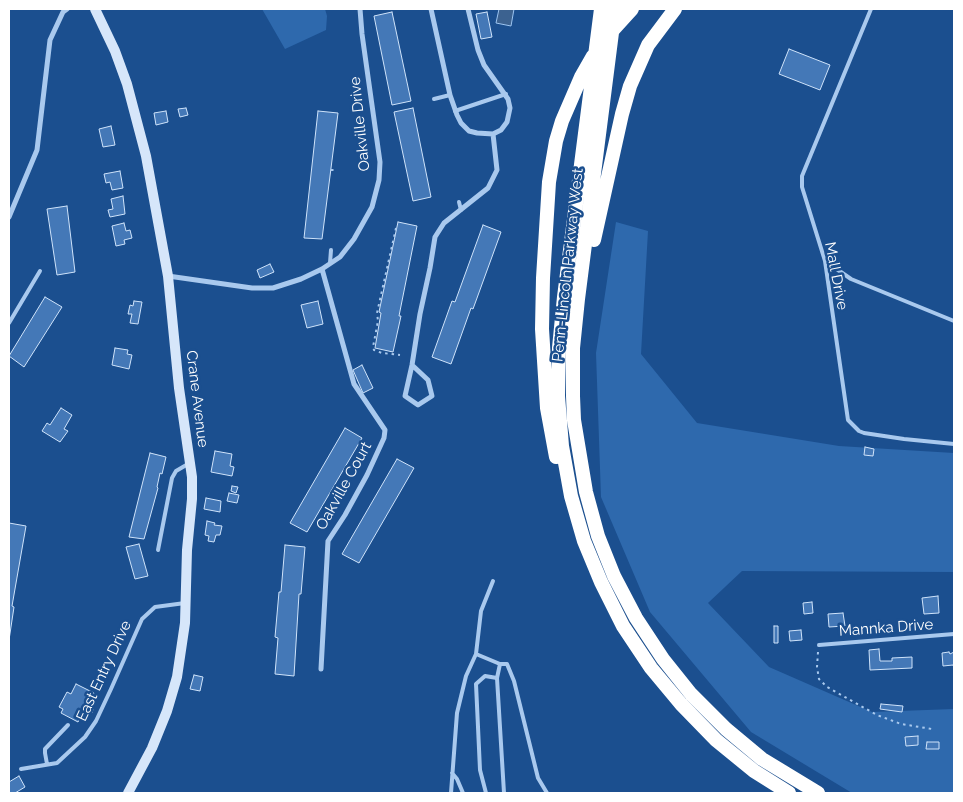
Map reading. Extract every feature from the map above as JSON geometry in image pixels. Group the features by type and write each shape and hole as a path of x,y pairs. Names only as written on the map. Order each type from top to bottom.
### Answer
{"highway":[{"name":"Penn-Lincoln Parkway West","path":"601,9 564,297 558,372 559,413 571,496 584,541 601,582 623,626 665,686 716,740 754,771 788,793"},
{"name":"Penn-Lincoln Parkway West","path":"615,9 575,324 572,396 580,468 598,536 614,576 636,618 663,659 691,694 726,729 762,759 818,793"},
{"path":"584,541 562,476 551,433 544,383 543,278 552,161 562,121 580,77 606,37 632,9"},
{"path":"575,324 628,93 635,72 648,46 675,9"}],"street":[{"path":"9,217 11,206 37,150 50,40 63,12 68,9"},
{"name":"Crane Avenue","path":"95,9 115,52 137,120 154,196 168,276 179,388 190,464 192,499 187,550 186,603 181,660 173,695 152,748 128,793"},
{"name":"Oakville Drive","path":"168,276 252,288 273,288 301,279 322,269 340,257 354,239 372,207 380,162 360,9"},
{"path":"430,9 450,95 461,123 469,131 493,134 501,130 509,116 510,108 506,94 484,65 478,50 468,9"},
{"path":"412,365 428,380 432,396 418,405 405,396 435,237 444,223 488,188 497,170 493,134"},
{"name":"Oakville Court","path":"321,669 328,541 367,475 384,438 382,425 354,384 322,269"}],"lane":[{"name":"Mall Drive","path":"872,9 802,176 802,187 825,261 848,420 859,431 864,433 904,440 954,444"},
{"path":"455,111 506,94"},
{"path":"434,99 450,95"},
{"path":"458,202 461,210"},
{"path":"330,263 332,250"},
{"path":"825,261 851,279 954,321"},
{"path":"9,323 40,271"},
{"path":"158,550 172,478 176,471 190,464"},
{"path":"451,793 457,713 466,676 476,654 481,611 494,581"},
{"name":"East Entry Drive","path":"21,769 57,763 85,737 96,721 112,689 142,618 155,607 165,604 186,603"},
{"name":"Mannka Drive","path":"819,645 954,634"},
{"path":"476,654 500,664 506,664 514,681 538,778 547,793"},
{"path":"500,664 497,678 504,793"},
{"path":"486,793 480,770 476,684 485,676 497,678"},
{"path":"48,764 44,753 45,749 68,725"},
{"path":"452,774 457,779 463,793"}],"path":[{"path":"396,228 377,313 378,320 373,347 374,350 400,355"},
{"path":"819,645 817,667 819,679 827,687 877,715 902,724 932,729"}],"shaded area":[{"path":"262,9 325,9 327,16 326,30 285,49"},
{"path":"499,9 514,9 511,26 496,23"},
{"path":"616,222 648,231 641,354 697,423 839,446 954,453 954,572 742,571 708,603 769,667 872,712 954,709 954,793 852,793 751,732 650,612 601,497 596,353"}],"building":[{"path":"392,12 411,101 392,105 374,16"},
{"path":"487,12 492,37 481,39 476,14"},
{"path":"789,49 830,65 820,90 779,74"},
{"path":"186,108 188,115 180,117 178,109"},
{"path":"413,108 431,197 413,201 394,112"},
{"path":"166,111 168,122 156,125 154,113"},
{"path":"318,111 338,113 322,239 304,238"},
{"path":"111,126 115,145 103,147 99,129"},
{"path":"120,171 123,188 112,190 110,182 106,183 104,174"},
{"path":"123,196 125,214 110,217 108,210 113,209 111,199"},
{"path":"67,206 75,272 57,275 47,209"},
{"path":"398,222 417,226 393,352 375,348 381,313 379,312"},
{"path":"124,223 126,231 130,230 132,238 124,240 125,244 116,246 112,226"},
{"path":"483,225 501,232 451,364 432,357 452,301 455,302"},
{"path":"270,264 274,272 260,278 257,270"},
{"path":"45,297 62,307 24,367 9,356"},
{"path":"134,301 142,302 138,324 130,323 132,314 128,314 130,305 133,306"},
{"path":"318,301 323,324 307,328 301,305"},
{"path":"115,348 128,350 127,354 132,355 129,369 112,365"},
{"path":"362,365 373,388 363,393 353,370"},
{"path":"61,408 72,415 64,429 68,431 60,442 42,431 47,423 50,425"},
{"path":"345,428 362,438 307,532 290,523"},
{"path":"865,447 874,449 873,456 864,455"},
{"path":"215,451 232,454 230,466 234,467 232,476 211,472"},
{"path":"150,453 166,457 162,474 160,473 158,488 144,539 129,537"},
{"path":"397,459 414,468 359,563 342,554"},
{"path":"232,486 238,487 236,493 231,491"},
{"path":"229,493 239,495 237,503 227,501"},
{"path":"206,498 221,501 220,512 204,509"},
{"path":"207,521 215,523 214,525 222,526 220,535 216,535 214,542 208,541 209,536 205,535"},
{"path":"9,523 26,526 12,606 14,607 9,640"},
{"path":"139,544 148,576 135,579 126,547"},
{"path":"285,545 305,547 301,594 299,594 294,676 275,674 278,638 275,637"},
{"path":"938,596 939,613 924,614 922,598"},
{"path":"812,602 813,613 804,614 803,603"},
{"path":"843,613 845,626 829,627 828,614"},
{"path":"774,626 778,626 778,643 774,643"},
{"path":"801,630 802,640 790,641 789,631"},
{"path":"879,649 880,661 912,657 912,668 870,670 869,650"},
{"path":"949,652 950,654 954,652 954,668 953,665 943,666 942,653"},
{"path":"194,675 203,677 200,691 190,689"},
{"path":"76,684 94,693 87,706 93,709 92,713 85,709 78,722 61,713 63,709 59,707 67,692 71,694"},
{"path":"881,704 903,706 902,712 880,709"},
{"path":"918,736 918,745 906,746 905,737"},
{"path":"927,742 939,742 939,749 926,749"},
{"path":"19,776 25,787 15,793 9,793 9,782"}]}
